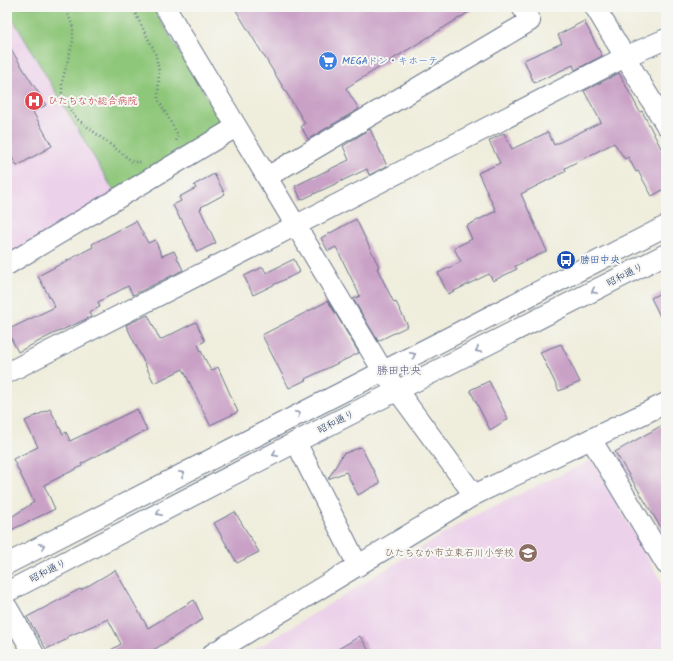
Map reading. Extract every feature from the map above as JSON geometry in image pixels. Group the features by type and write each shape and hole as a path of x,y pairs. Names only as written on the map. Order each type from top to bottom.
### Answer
{"street":[{"path":"165,7 236,127 297,225 383,371 474,495"},
{"path":"267,178 530,21 522,7"},
{"path":"595,7 666,125"},
{"path":"7,373 625,57 666,39"},
{"path":"7,265 236,127"},
{"path":"7,564 666,226"},
{"name":"昭和通り","path":"7,592 296,442 666,254"},
{"path":"212,654 474,495 666,403"},
{"path":"591,439 665,559"},
{"path":"296,442 358,566"},
{"path":"7,607 34,654"}],"path":[{"path":"65,7 73,27 74,41 62,82 62,93 69,108 76,118 133,162 145,162"},
{"path":"132,7 155,52 159,71 158,99 178,135 174,147"}],"shaded area":[{"name":"ひたちなか総合病院","path":"7,9 115,193 7,255"},
{"name":"ひたちなか市立東石川小学校","path":"592,460 666,590 666,654 248,654 471,517"}],"green space":[{"path":"7,7 152,7 223,123 223,131 115,193"}],"building":[{"name":"MEGAドン・キホーテ","path":"234,7 477,7 346,88 359,109 308,139 301,126 305,123"},
{"path":"584,21 602,56 575,70 573,65 534,83 524,60 562,43 558,35"},
{"path":"7,43 46,105 33,112 52,146 17,166 7,149"},
{"path":"619,73 640,112 642,111 666,158 666,188 652,196 628,157 625,159 614,143 565,168 566,171 521,194 547,251 515,266 517,269 493,281 489,274 448,294 438,273 461,262 454,248 472,239 466,226 496,211 478,173 500,163 489,141 504,133 512,149 548,132 554,145 601,122 584,91"},
{"path":"370,129 387,166 369,175 367,169 301,200 295,186 349,160 343,146"},
{"path":"214,174 225,194 201,207 202,208 200,209 216,243 197,252 181,218 180,219 173,205 181,201 179,197 196,188 194,185"},
{"path":"356,219 394,303 396,302 408,326 378,341 353,299 360,296 336,247 328,251 321,238"},
{"path":"136,221 148,243 155,240 162,256 174,251 183,270 133,295 128,286 98,302 100,307 89,312 91,317 18,352 7,330 55,307 38,276 93,247 92,244"},
{"path":"294,259 300,272 253,295 244,276 263,267 266,273"},
{"path":"666,290 666,328 651,298"},
{"path":"328,301 359,353 289,388 262,335"},
{"path":"148,315 160,340 196,322 205,341 198,345 211,371 218,367 238,412 210,425 183,369 154,383 126,325"},
{"path":"561,344 580,382 559,391 540,352"},
{"path":"489,381 508,419 490,430 470,390"},
{"path":"50,409 63,434 66,432 70,441 137,409 147,430 44,485 55,509 7,532 7,520 34,502 13,459 38,447 25,421"},
{"path":"666,423 666,536 615,452"},
{"path":"361,447 380,483 358,495 346,472 328,479 343,454"},
{"path":"235,512 259,552 237,563 214,523"},
{"path":"115,570 148,628 194,600 203,619 147,654 104,654 121,644 108,619 67,637 68,639 46,649 27,617 80,589 81,590"},
{"path":"360,636 371,654 330,654"}],"place":[{"name":"MEGAドン・キホーテ","path":"328,61"},
{"name":"ひたちなか総合病院","path":"34,101"},
{"name":"勝田中央","path":"566,260"},
{"name":"ひたちなか市立東石川小学校","path":"528,553"}],"district":[{"name":"勝田中央","path":"399,371"}]}
